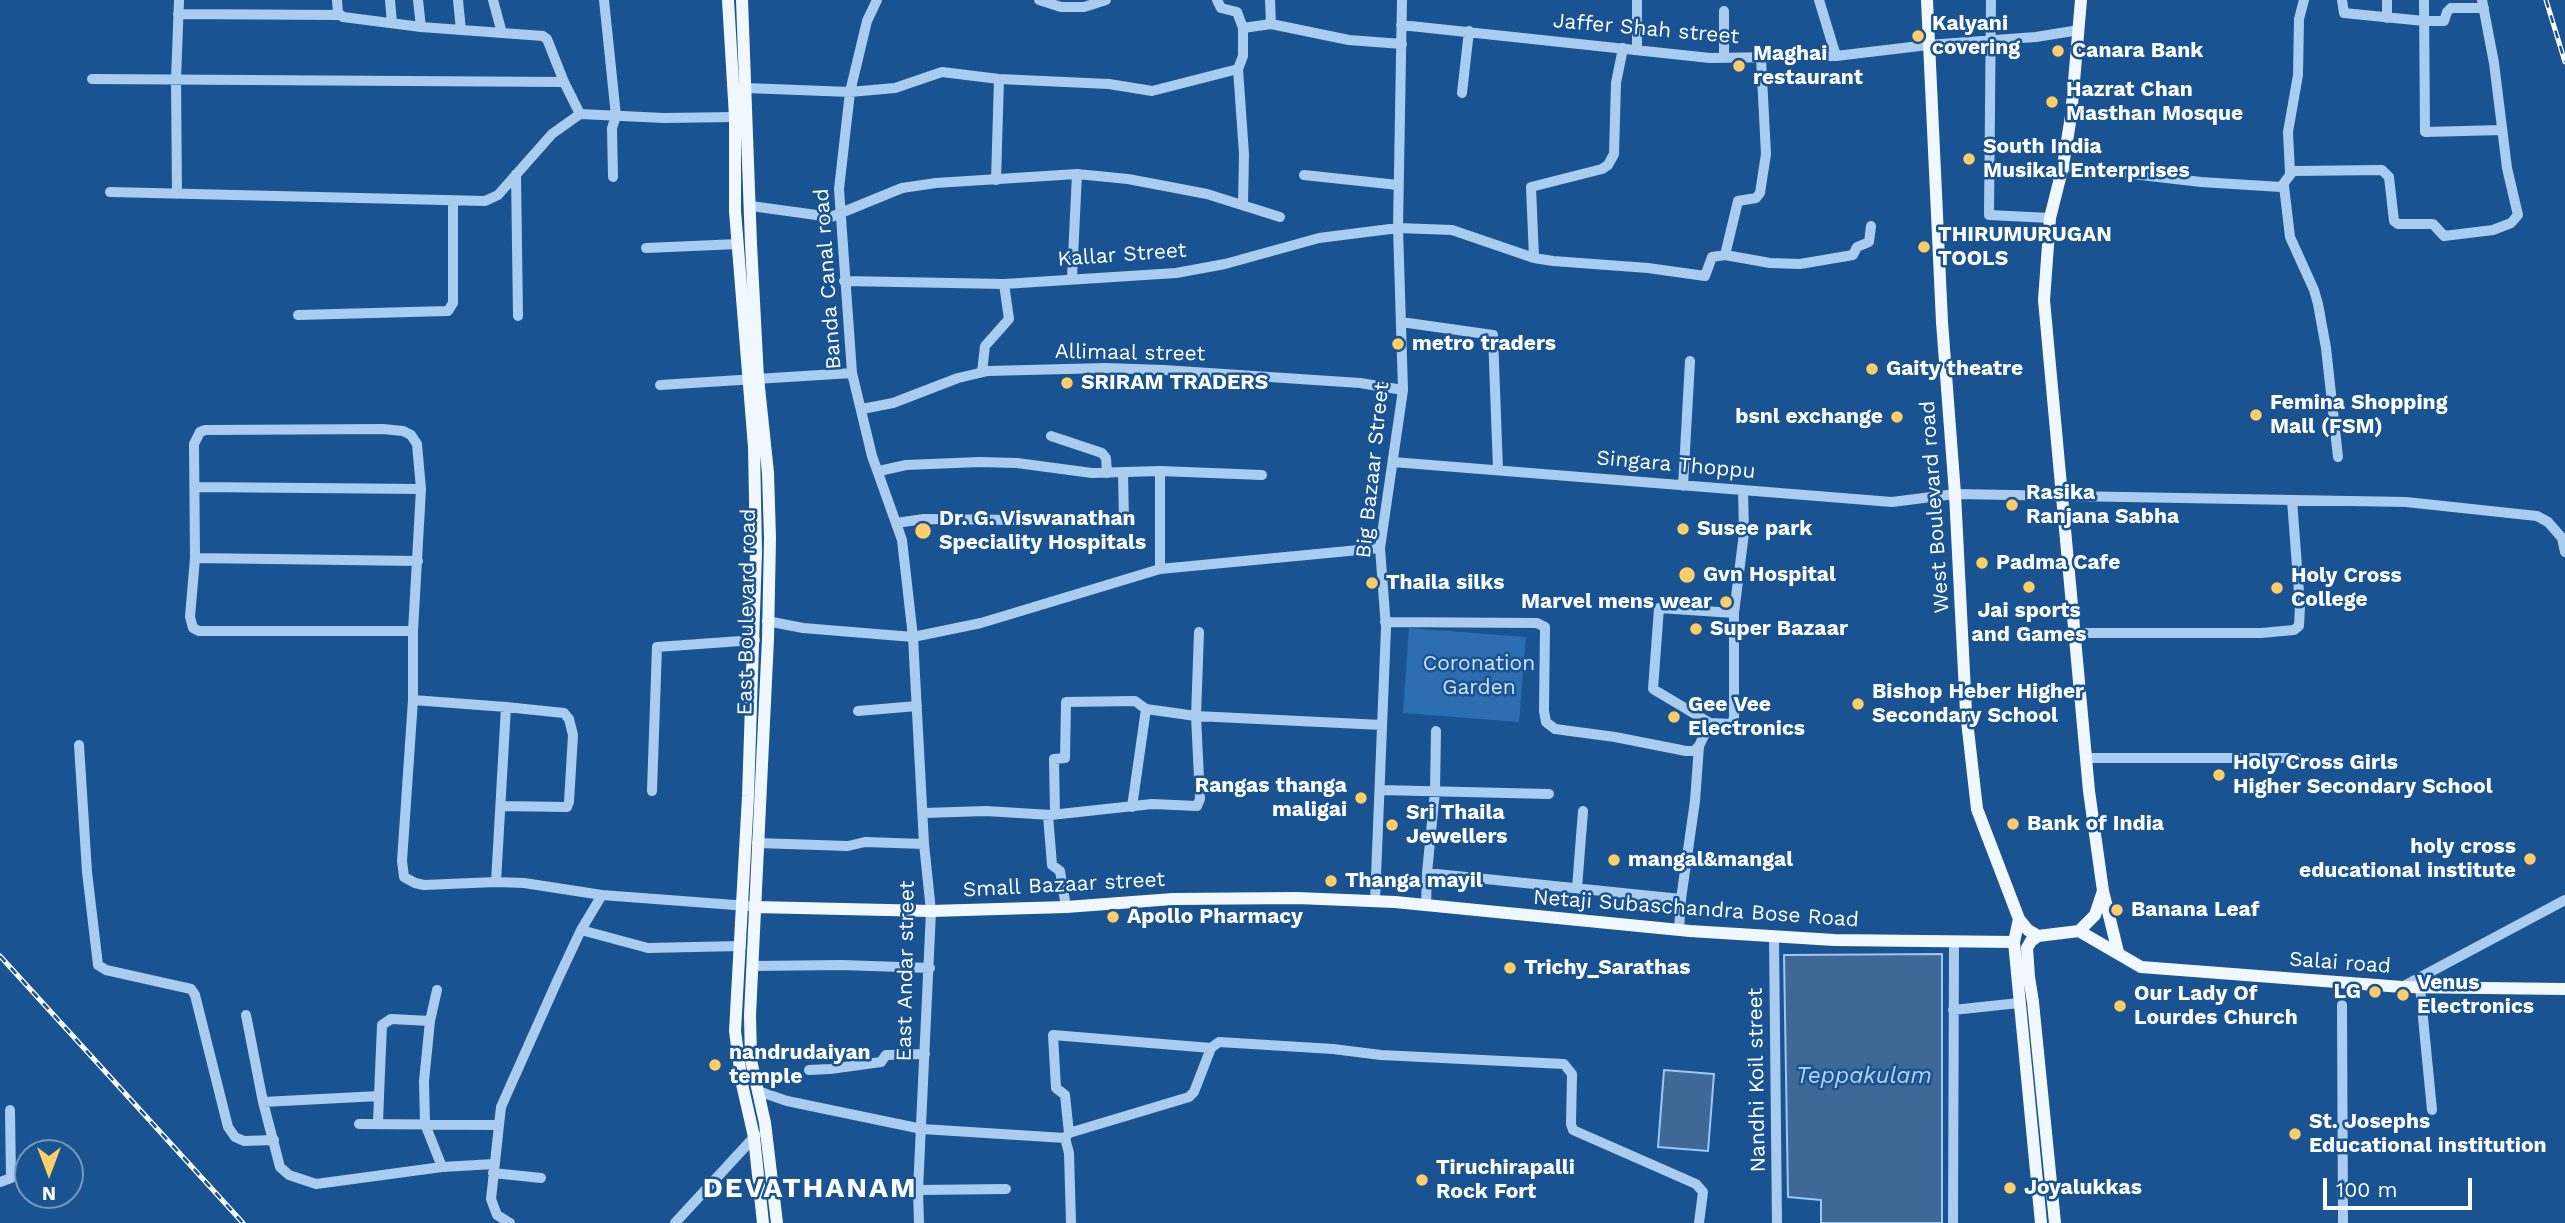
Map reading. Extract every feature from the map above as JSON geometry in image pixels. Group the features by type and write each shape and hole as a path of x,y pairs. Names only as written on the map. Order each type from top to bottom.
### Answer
{"main road":[{"path":"728,0 735,117 738,244 753,378 754,447 755,640 749,906 741,946 736,1031 742,1084 754,1137 763,1223"},
{"name":"East Boulevard road","path":"742,0 751,206 753,378 768,472 770,538 757,843 749,906 752,966 751,1060 765,1124 776,1223"},
{"name":"West Boulevard road","path":"1927,0 1942,322 1955,494 1966,712 1976,809 2020,919"},
{"path":"2081,0 2071,116 2063,166 2050,218 2044,300 2085,758 2104,891 2118,952"},
{"path":"2055,1223 2027,948 2038,936 2079,931 2095,915 2104,891"},
{"name":"Small Bazaar street","path":"749,906 930,911 1066,907 1173,899 1297,898 1375,901"},
{"name":"Netaji Subaschandra Bose Road","path":"1375,901 1774,937 2014,942"},
{"path":"2020,919 2028,930 2038,936"},
{"path":"2020,919 2014,942 2041,1223"},
{"name":"Salai road","path":"2079,931 2141,967 2420,987 2565,989"}],"street":[{"path":"177,194 176,79 179,0"},
{"path":"291,0 292,14"},
{"path":"337,0 338,15"},
{"path":"390,0 392,23"},
{"path":"418,0 421,27"},
{"path":"458,0 461,30"},
{"path":"493,0 502,33"},
{"path":"604,0 617,116 612,128 613,177"},
{"name":"Banda Canal road","path":"877,0 867,20 850,92 839,189 840,213 852,373 872,456 902,540 913,637"},
{"path":"1040,0 1061,7 1084,7 1106,0"},
{"path":"1216,0 1223,9 1238,12 1243,28 1243,56 1238,69 1244,154 1243,205"},
{"path":"1270,0 1271,24"},
{"name":"Big Bazaar Street","path":"1375,901 1385,622 1380,548 1403,390 1398,228 1402,0"},
{"path":"1637,0 1637,50"},
{"path":"1819,0 1836,56"},
{"path":"1990,0 1989,215 2050,218"},
{"path":"2304,0 2299,19 2298,75 2288,132 2290,173 2284,186 2288,230 2318,304 2326,348 2338,457"},
{"path":"2290,173 2382,170 2389,177 2392,186 2396,223 2433,224 2444,236 2493,230 2518,217 2507,168 2494,63 2483,4 2451,8 2446,12 2444,21 2424,21 2344,13 2342,0"},
{"path":"2387,0 2387,18"},
{"path":"2424,0 2425,132 2502,130"},
{"path":"1724,11 1724,58"},
{"path":"178,15 338,15 421,27 543,36 547,39 580,114"},
{"path":"1243,28 1271,24 1349,40 1402,44"},
{"name":"Jaffer Shah street","path":"1401,25 1724,58 1836,56 1928,45 2036,37 2079,30"},
{"path":"1462,93 1469,31"},
{"path":"1534,258 1531,187 1602,169 1608,165 1614,154 1616,83 1623,48"},
{"path":"1761,58 1766,154 1760,193 1756,198 1738,201 1725,255 1770,263 1800,264 1853,255 1857,247 1869,242 1871,226"},
{"path":"746,88 850,92 901,88 939,72 999,79 1109,84 1152,91 1238,69"},
{"path":"92,79 564,82"},
{"path":"996,180 999,79"},
{"path":"110,192 485,201 498,195 552,134 580,114 735,117"},
{"path":"2063,166 2201,182 2284,186"},
{"path":"516,174 518,316"},
{"path":"1072,278 1077,174"},
{"path":"751,206 831,217 902,188 936,183 1077,174 1145,182 1243,205 1280,217"},
{"path":"1304,175 1398,185"},
{"path":"498,195 517,212"},
{"path":"298,315 448,311 453,303 453,202"},
{"name":"Kallar Street","path":"844,281 1004,284 1176,273 1225,264 1320,237 1398,228 1452,230 1534,258 1608,267 1648,268 1702,277 1705,276 1713,256 1725,255"},
{"path":"646,248 738,244"},
{"path":"982,372 985,346 1009,319 1004,284"},
{"path":"1401,322 1493,335 1498,470"},
{"path":"1684,485 1690,361"},
{"name":"Allimaal street","path":"862,409 893,403 958,378 982,372 1105,368 1164,370 1360,383 1403,390"},
{"path":"660,385 852,373"},
{"path":"413,631 192,628 190,619 195,558 195,440 205,430 383,429 403,431 411,435 417,444 421,489 413,631 413,700 402,861 404,877 424,885 496,882 602,895 749,906"},
{"path":"1051,436 1102,453 1106,458 1107,473"},
{"path":"879,471 906,465 979,462 1107,473 1160,471 1262,475"},
{"name":"Singara Thoppu","path":"1393,462 1892,502 1955,494 2406,502 2526,513 2548,522 2562,538 2565,552"},
{"path":"1160,471 1160,569"},
{"path":"1123,473 1124,521"},
{"path":"196,487 421,489"},
{"path":"1734,613 1658,608 1653,689 1710,723 1732,724 1734,717 1734,613 1744,533 1743,490"},
{"path":"2074,633 2261,633 2294,630 2299,626 2300,606 2292,500"},
{"path":"896,523 924,519 1023,520"},
{"path":"767,621 803,628 913,637 981,623 1160,569 1380,548"},
{"path":"195,558 418,561"},
{"path":"1385,622 1537,623 1545,627 1544,710 1546,722 1555,729 1694,751 1710,723"},
{"path":"924,813 986,811 1051,814 1152,804 1194,807 1199,804 1196,716 1199,632"},
{"name":"East Andar street","path":"913,637 930,911 930,968 918,1190 919,1223"},
{"path":"652,791 657,647 755,640"},
{"path":"413,700 564,713 569,719 573,735 567,807 500,806"},
{"path":"1066,907 1060,871 1052,865 1051,814 1054,758 1065,758 1066,702 1135,701 1146,709 1196,716 1382,725"},
{"path":"858,711 918,706"},
{"path":"496,882 506,707"},
{"path":"1132,807 1146,709"},
{"path":"1426,906 1435,791 1436,731"},
{"path":"79,745 87,872 99,965 106,970 191,989 195,995 228,1127 235,1137 244,1141 274,1140"},
{"path":"1679,930 1699,746"},
{"path":"2085,758 2297,758"},
{"path":"1380,790 1549,794"},
{"path":"1577,888 1583,811"},
{"path":"757,843 848,846 865,842 924,844"},
{"path":"1427,873 1681,899"},
{"path":"510,1223 499,1217 492,1206 502,1104 581,930 602,895"},
{"path":"2402,986 2565,900"},
{"path":"581,930 648,948 741,946"},
{"name":"Nandhi Koil street","path":"1774,937 1777,1223"},
{"path":"1953,1223 1954,942"},
{"path":"752,966 930,968"},
{"path":"2420,987 2432,1110"},
{"path":"437,990 430,1021 424,1081 425,1124 442,1167"},
{"path":"1953,1010 2019,1003"},
{"path":"2342,1005 2343,1223"},
{"path":"246,1015 263,1102 280,1167 289,1175 316,1184 442,1167 494,1168 541,1178"},
{"path":"378,1124 382,1024 391,1019 430,1021"},
{"path":"1071,1223 1065,1096 1056,1088 1053,1035 1211,1048"},
{"path":"758,1091 787,1101 922,1129 1067,1135 1189,1097 1194,1092 1211,1048 1219,1042 1333,1049 1381,1055 1565,1065 1572,1074 1574,1131 1696,1184 1703,1192 1699,1223"},
{"path":"809,1070 881,1062 886,1055 925,1055"},
{"path":"263,1102 379,1096"},
{"path":"0,1182 11,1178 10,1110"},
{"path":"359,1124 498,1125"},
{"path":"676,1223 765,1124"},
{"path":"918,1190 1006,1189"}],"green space":[{"name":"Coronation Garden","path":"1409,628 1526,637 1519,722 1403,713"}],"water":[{"name":"Teppakulam","path":"1942,954 1942,1223 1821,1223 1821,1200 1788,1197 1784,955"},
{"path":"1664,1070 1714,1074 1708,1151 1658,1147"}],"railway":[{"path":"2546,0 2565,62"},
{"path":"0,956 243,1223"}],"place":[{"name":"Kalyani covering","path":"1918,36"},
{"name":"Canara Bank","path":"2058,51"},
{"name":"Maghai restaurant","path":"1739,66"},
{"name":"Hazrat Chan Masthan Mosque","path":"2052,102"},
{"name":"South India Musikal Enterprises","path":"1969,159"},
{"name":"THIRUMURUGAN TOOLS","path":"1924,247"},
{"name":"metro traders","path":"1398,344"},
{"name":"Gaity theatre","path":"1872,369"},
{"name":"SRIRAM TRADERS","path":"1067,383"},
{"name":"Femina Shopping Mall (FSM)","path":"2256,415"},
{"name":"bsnl exchange","path":"1897,417"},
{"name":"Rasika Ranjana Sabha","path":"2012,505"},
{"name":"Susee park","path":"1683,529"},
{"name":"Dr. G. Viswanathan Speciality Hospitals","path":"923,531"},
{"name":"Padma Cafe","path":"1982,563"},
{"name":"Gvn Hospital","path":"1687,575"},
{"name":"Thaila silks","path":"1372,583"},
{"name":"Jai sports and Games","path":"2029,587"},
{"name":"Holy Cross College","path":"2277,588"},
{"name":"Marvel mens wear","path":"1726,602"},
{"name":"Super Bazaar","path":"1696,629"},
{"name":"Bishop Heber Higher Secondary School","path":"1858,704"},
{"name":"Gee Vee Electronics","path":"1674,717"},
{"name":"Holy Cross Girls Higher Secondary School","path":"2219,775"},
{"name":"Rangas thanga maligai","path":"1361,798"},
{"name":"Bank of India","path":"2013,824"},
{"name":"Sri Thaila Jewellers","path":"1392,825"},
{"name":"holy cross educational institute","path":"2530,859"},
{"name":"mangal&mangal","path":"1614,860"},
{"name":"Thanga mayil","path":"1331,881"},
{"name":"Banana Leaf","path":"2117,910"},
{"name":"Apollo Pharmacy","path":"1113,917"},
{"name":"Trichy_Sarathas","path":"1510,968"},
{"name":"LG","path":"2375,992"},
{"name":"Venus Electronics","path":"2403,995"},
{"name":"Our Lady Of Lourdes Church","path":"2120,1006"},
{"name":"nandrudaiyan temple","path":"715,1065"},
{"name":"St. Josephs Educational institution","path":"2295,1134"},
{"name":"Tiruchirapalli Rock Fort","path":"1422,1180"},
{"name":"Joyalukkas","path":"2010,1188"}],"district":[{"name":"DEVATHANAM","path":"810,1189"}]}
